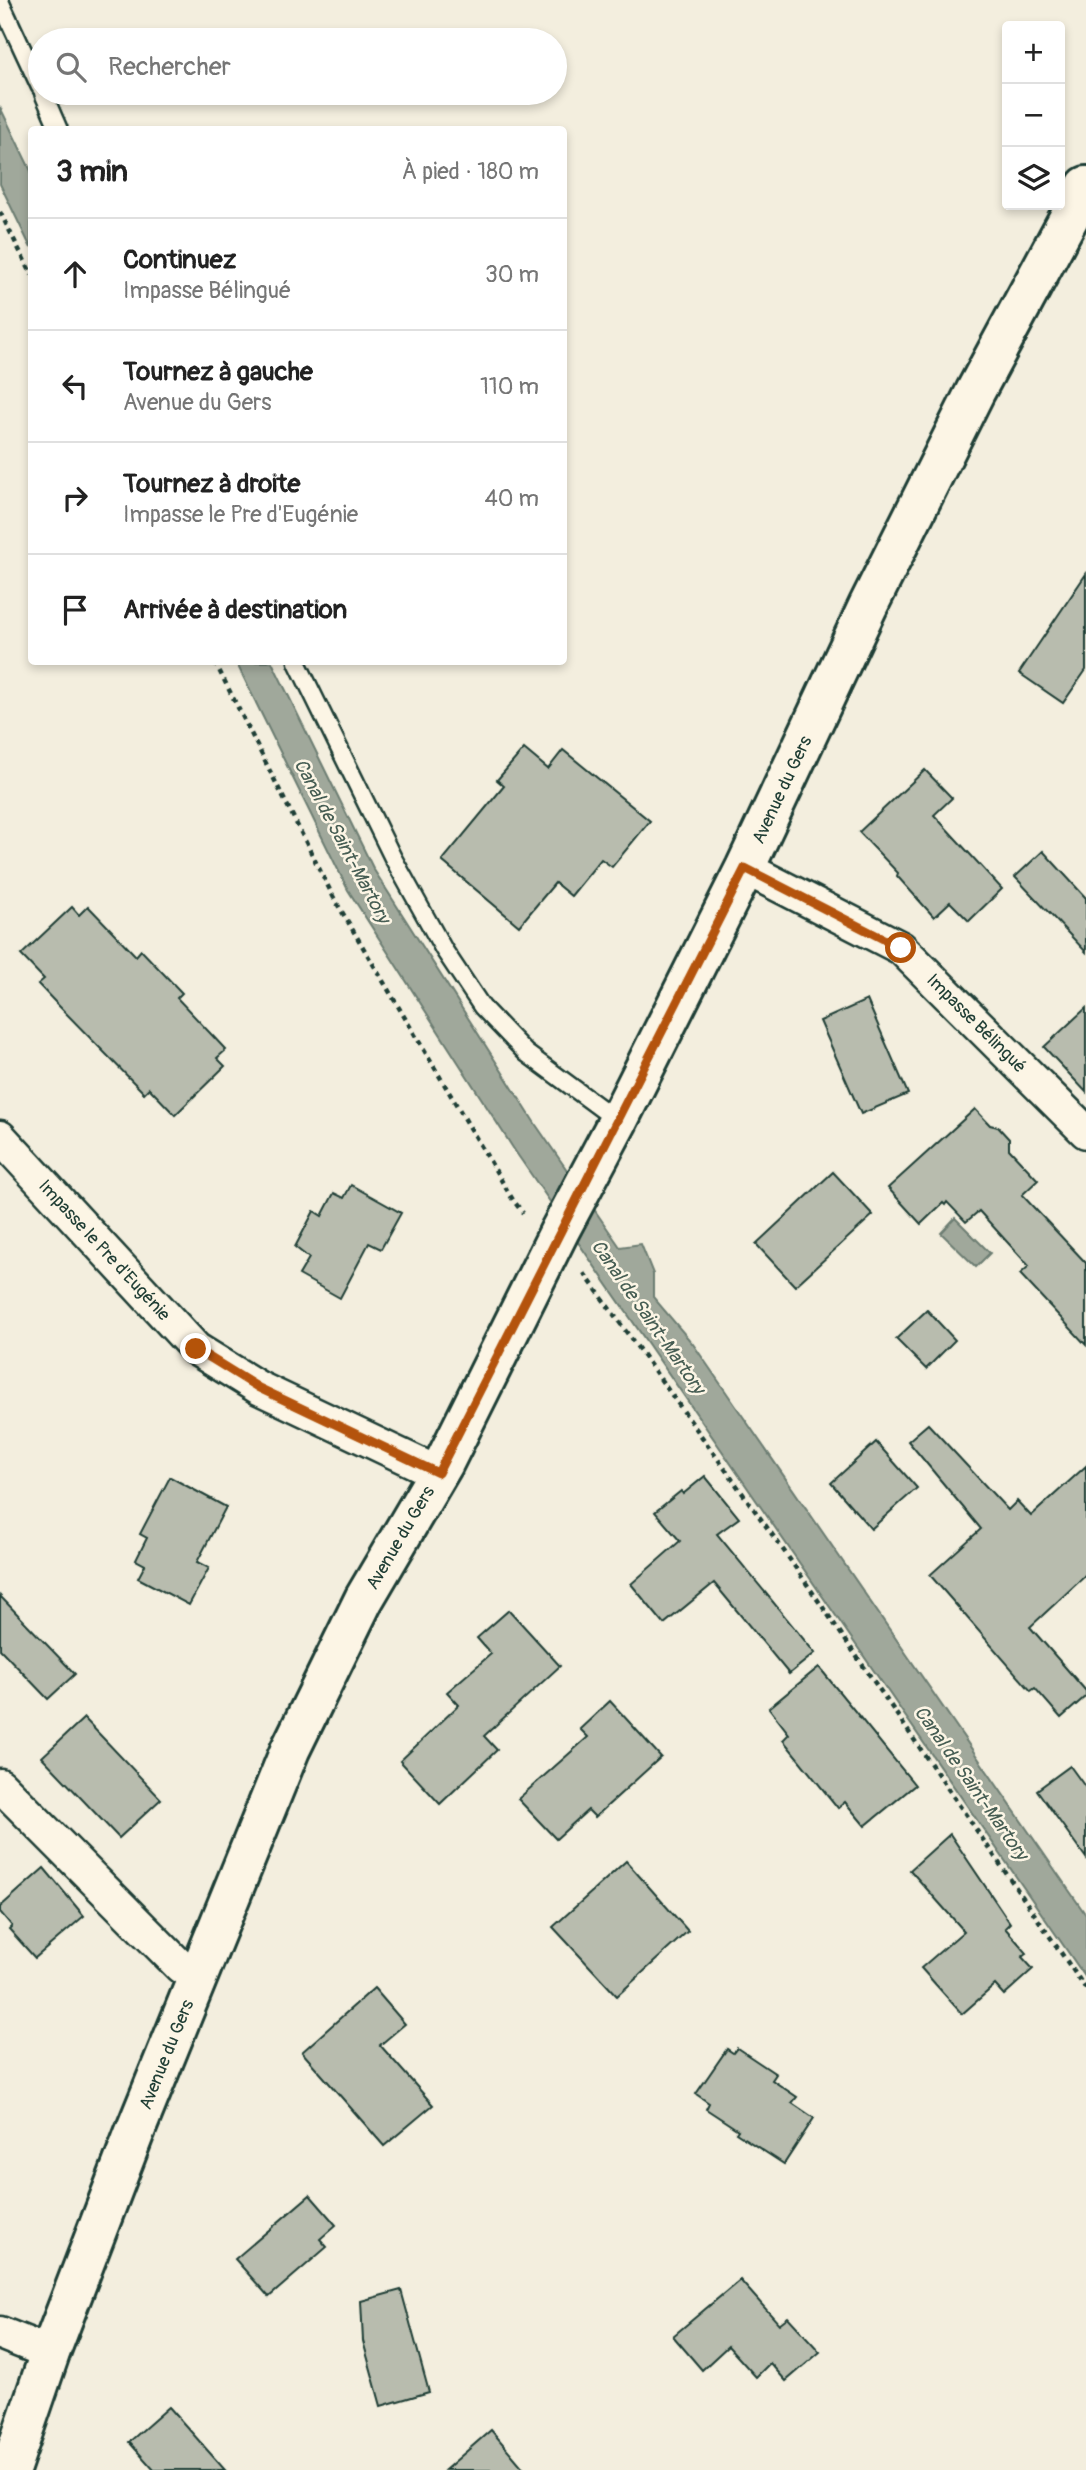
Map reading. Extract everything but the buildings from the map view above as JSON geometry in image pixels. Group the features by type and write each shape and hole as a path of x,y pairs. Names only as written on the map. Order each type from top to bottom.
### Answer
{"main road":[{"name":"Avenue du Gers","path":"10,2470 50,2353 290,1750 364,1599 438,1473 618,1121 745,868 868,606 945,451 1086,186"}],"street":[{"name":"Impasse Bélingué","path":"745,868 901,948 1086,1132"},
{"name":"Impasse le Pre d'Eugénie","path":"0,1136 196,1349 259,1388 438,1473"},
{"path":"0,1785 181,1967 198,1976"},
{"path":"0,2333 50,2353"}],"lane":[{"path":"0,1 28,61"},
{"path":"48,105 57,126"},
{"path":"298,665 393,858 444,950 482,1007 526,1053 618,1121"}],"path":[{"path":"0,212 28,267"},
{"path":"217,665 335,900 513,1200 535,1229 557,1236 784,1551 1086,1989"}],"water":[{"path":"0,107 28,165 28,242 0,184"},
{"name":"Canal de Saint-Martory","path":"237,665 273,665 374,870 536,1125 620,1247 641,1244 653,1274 653,1297 693,1344 1086,1915 1086,1978 515,1151 348,890"},
{"path":"955,1218 990,1253 976,1267 941,1233"}],"route":[{"path":"196,1349 259,1388 438,1473 745,868 901,948"}]}
